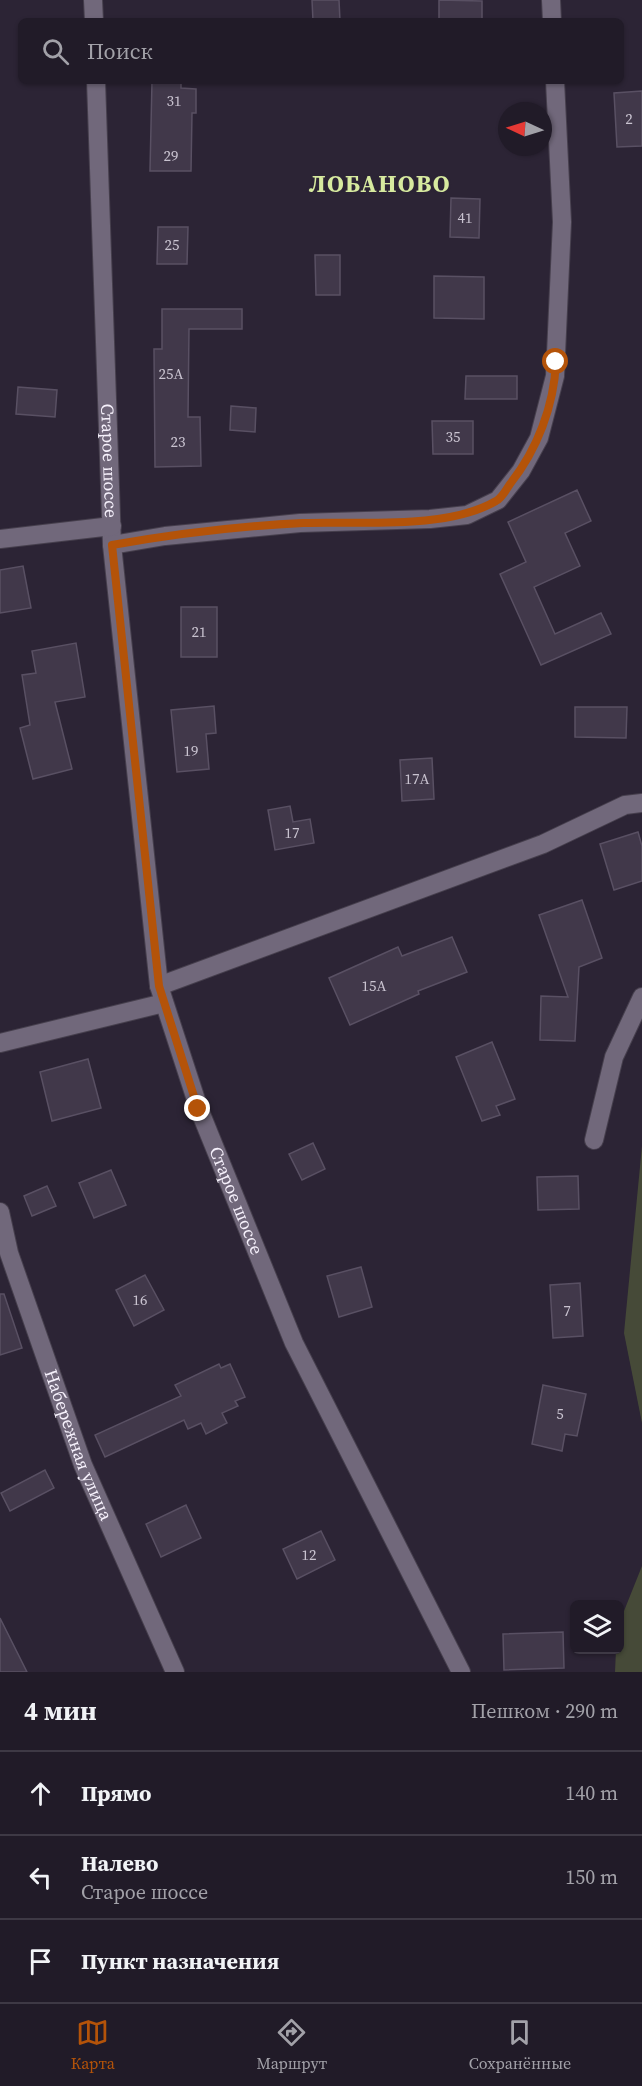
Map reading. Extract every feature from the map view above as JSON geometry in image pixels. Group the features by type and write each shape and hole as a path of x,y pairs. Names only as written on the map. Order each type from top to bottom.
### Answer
{"street":[{"path":"93,0 94,18"},
{"path":"551,0 552,18"},
{"name":"Старое шоссе","path":"96,84 112,545 161,995 198,1109 294,1342 461,1672"},
{"path":"112,545 165,536 300,523 467,515 498,500 521,471 539,438 555,376 562,222 555,84"},
{"path":"0,539 112,526"},
{"path":"0,1043 161,995 543,844 625,805 642,802"},
{"path":"594,1140 614,1058 642,997"},
{"name":"Набережная улица","path":"0,1212 9,1254 83,1465 175,1672"}],"green space":[{"path":"642,1146 642,1423 624,1333"},
{"path":"642,1566 642,1672 615,1672 616,1654 624,1654 624,1611"}],"building":[{"path":"312,0 339,0 340,18 313,18"},
{"path":"439,0 482,1 482,18 439,18"},
{"path":"152,84 181,84 181,88 196,89 196,113 192,113 191,171 150,171"},
{"path":"642,91 642,146 617,147 614,93"},
{"path":"451,198 480,199 479,238 450,237"},
{"path":"158,227 188,227 187,264 157,264"},
{"path":"315,255 340,255 340,295 316,295"},
{"path":"434,276 484,277 484,319 434,318"},
{"path":"162,309 242,309 242,329 189,329 188,417 200,417 201,466 155,467 154,349 162,349"},
{"path":"466,376 517,376 517,399 465,399"},
{"path":"18,387 57,390 55,417 16,414"},
{"path":"231,406 256,408 255,432 230,430"},
{"path":"432,421 473,421 473,454 433,454"},
{"path":"577,490 591,521 565,533 580,566 534,587 555,634 601,613 611,634 541,665 500,574 526,562 508,522"},
{"path":"23,566 31,608 0,613 0,570"},
{"path":"181,607 217,607 217,657 181,657"},
{"path":"76,643 85,697 55,702 72,769 33,779 20,728 30,725 22,675 36,673 32,651"},
{"path":"214,706 216,733 206,734 209,769 177,772 171,710"},
{"path":"575,707 627,707 626,738 575,737"},
{"path":"432,758 434,799 402,801 400,760"},
{"path":"290,806 293,822 310,819 314,843 275,850 268,810"},
{"path":"638,832 642,846 642,881 614,890 600,844"},
{"path":"582,900 602,958 579,967 575,1041 540,1040 541,996 568,997 539,915"},
{"path":"452,937 467,972 418,991 419,994 350,1025 329,978 398,947 402,956"},
{"path":"492,1042 515,1099 496,1106 500,1115 482,1121 456,1057"},
{"path":"88,1059 101,1108 52,1121 40,1072"},
{"path":"313,1143 325,1169 302,1180 289,1154"},
{"path":"111,1170 126,1205 94,1218 79,1183"},
{"path":"578,1176 579,1209 538,1210 537,1177"},
{"path":"47,1186 56,1206 32,1216 24,1196"},
{"path":"361,1267 372,1307 339,1317 327,1276"},
{"path":"145,1275 164,1310 134,1326 116,1290"},
{"path":"580,1283 583,1336 553,1338 550,1285"},
{"path":"0,1294 4,1294 22,1348 0,1355"},
{"path":"219,1364 221,1368 230,1364 245,1397 235,1401 238,1406 222,1413 227,1423 206,1434 201,1423 188,1429 184,1420 105,1457 95,1435 181,1396 175,1385"},
{"path":"543,1385 586,1394 577,1436 565,1434 562,1451 532,1444"},
{"path":"45,1470 54,1488 10,1511 1,1493"},
{"path":"186,1505 201,1538 161,1557 146,1524"},
{"path":"321,1531 335,1560 297,1579 283,1549"},
{"path":"0,1618 27,1672 0,1672"},
{"path":"563,1632 564,1668 504,1670 503,1634"}],"district":[{"name":"ЛОБАНОВО","path":"380,184"}],"route":[{"path":"198,1109 159,986 112,545 165,536 300,523 430,519 467,515 498,500 521,471 539,438 555,376 556,362"}]}
